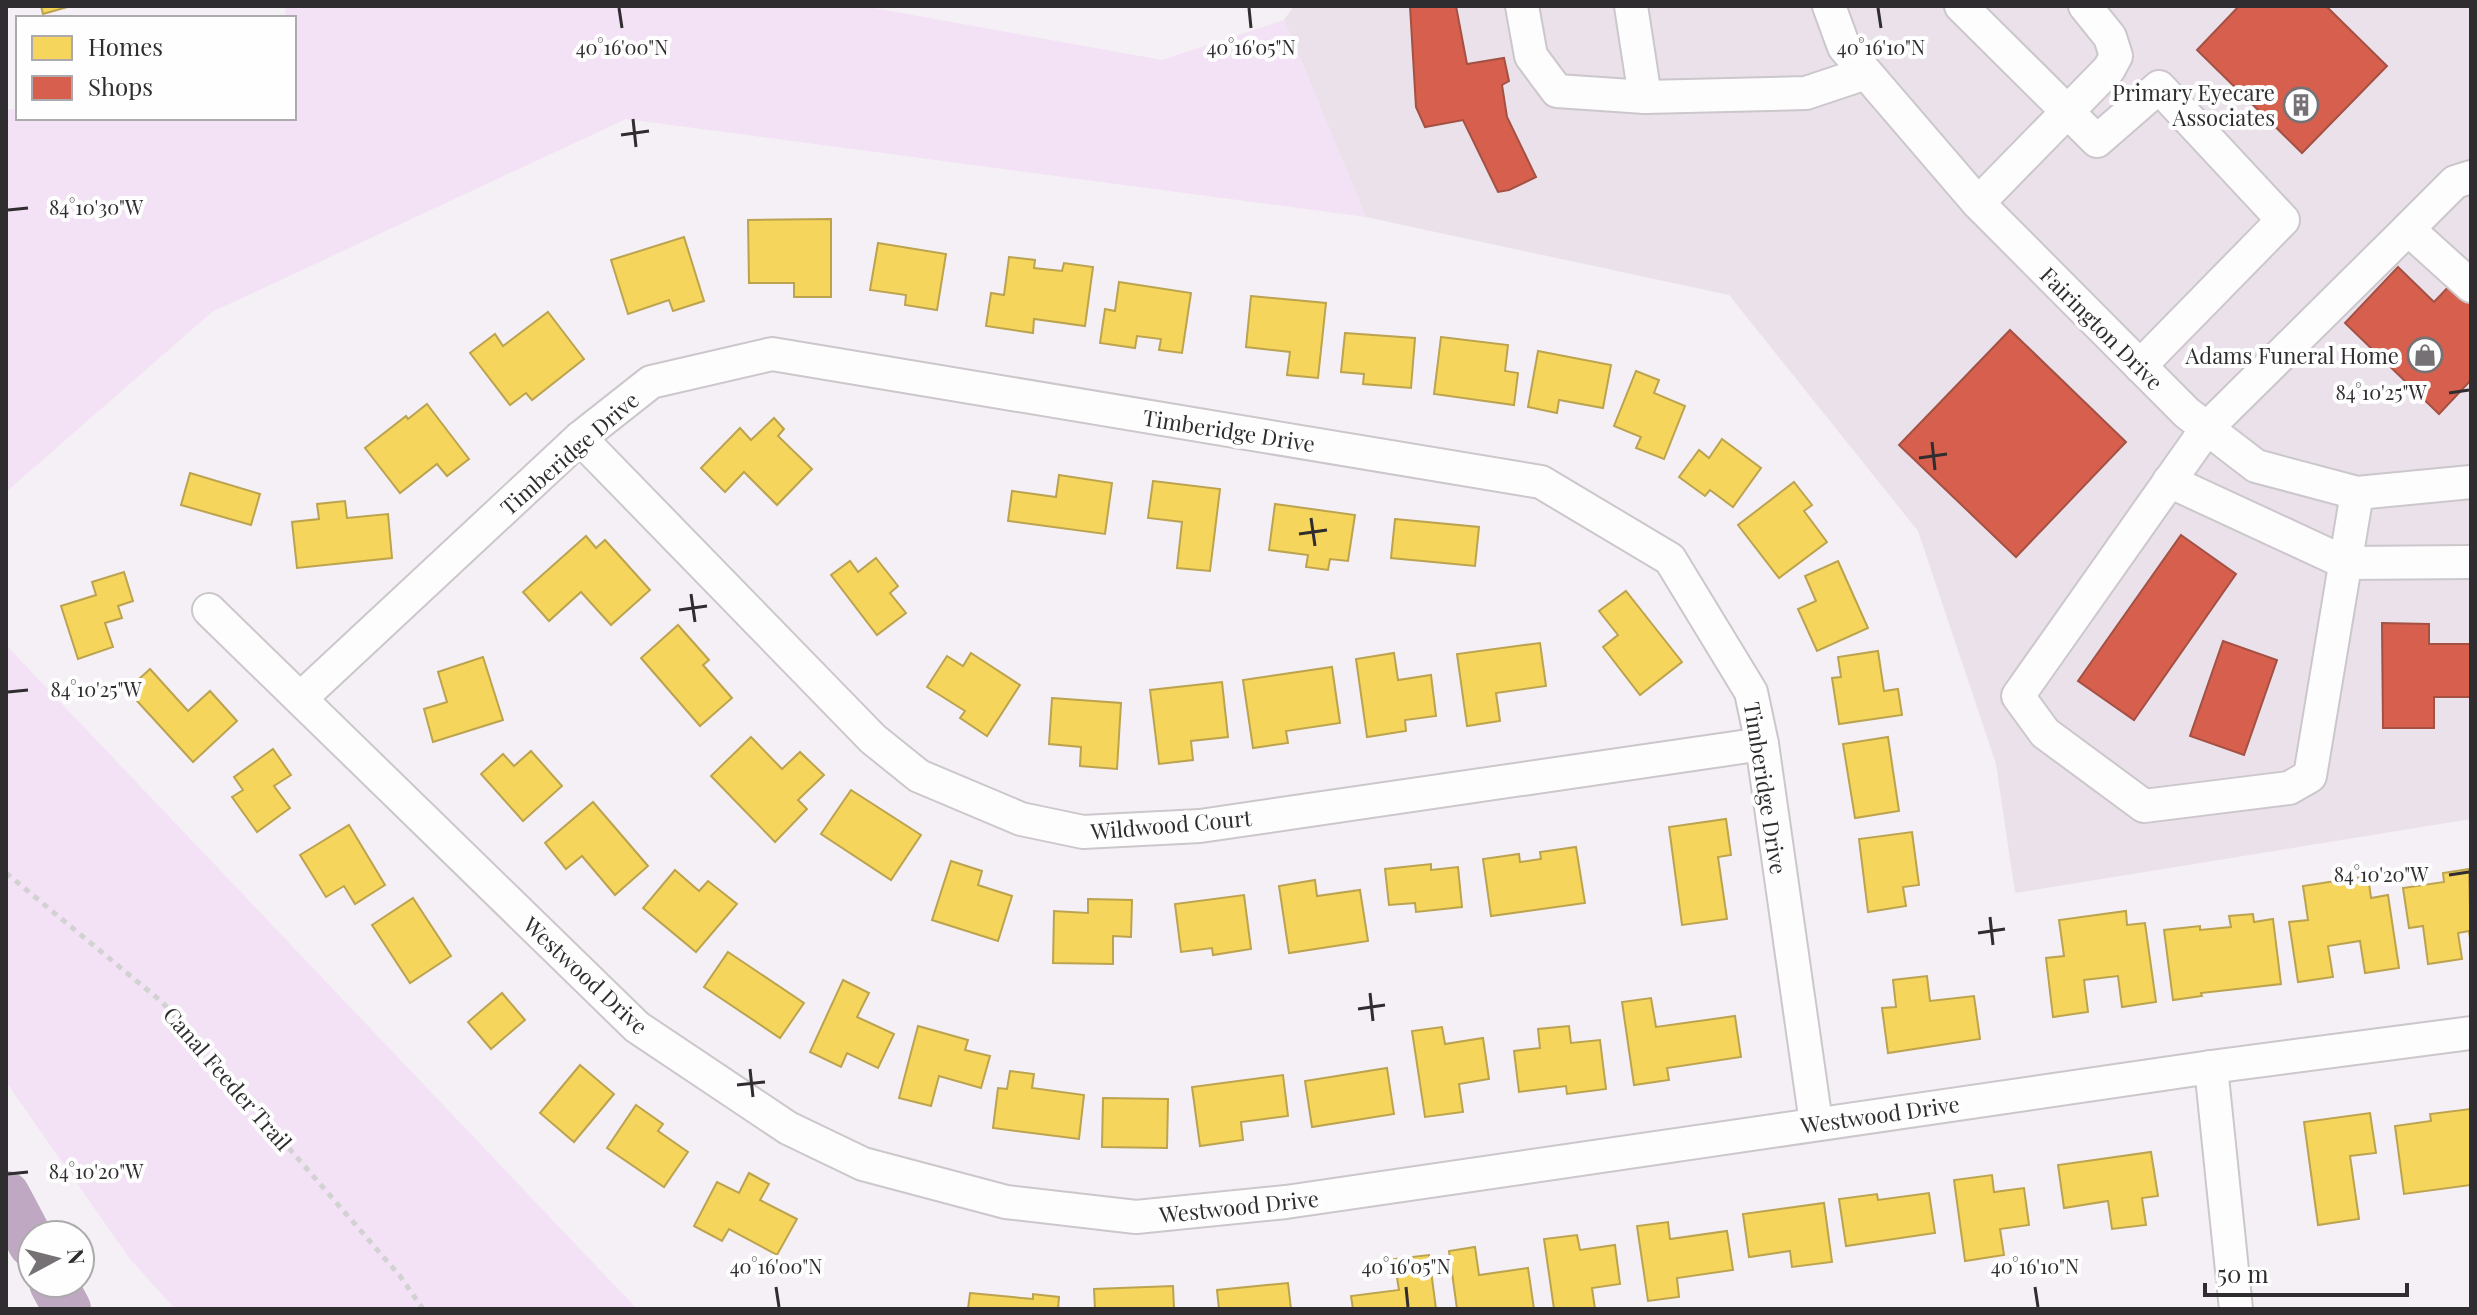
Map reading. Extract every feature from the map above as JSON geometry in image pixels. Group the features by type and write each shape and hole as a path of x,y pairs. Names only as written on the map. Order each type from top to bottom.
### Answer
{"street":[{"path":"1522,6 1531,56 1557,91 1645,97 1806,93 1866,73"},
{"path":"1631,6 1645,97"},
{"name":"Fairington Drive","path":"1829,6 1844,47 1978,203 2187,413 2256,466 2357,493 2471,482"},
{"path":"1978,203 2109,69 2116,56 2110,37 2085,6"},
{"path":"1965,7 2097,141 2159,87 2283,220 2140,366"},
{"path":"2357,493 2310,776 2289,788 2144,806 2045,733 2018,696 2207,428 2455,182 2471,177"},
{"path":"2408,229 2471,286"},
{"name":"Timberidge Drive","path":"301,698 580,438 651,382 772,354 1541,482 1670,559 1751,692 1762,744 1816,1123"},
{"name":"Wildwood Court","path":"580,438 873,739 919,776 1021,819 1083,832 1200,826 1762,744"},
{"path":"2169,481 2346,563 2471,562"},
{"name":"Westwood Drive","path":"209,610 637,1027 788,1128 863,1164 1006,1202 1136,1217 1286,1202 1816,1123 2471,1033"},
{"path":"2211,1067 2236,1309"}],"path":[{"name":"Canal Feeder Trail","path":"6,873 162,1002 400,1276 423,1309"}],"shaded area":[{"path":"285,6 863,6 1162,60 1284,20 1366,217 626,119 212,312 6,492 6,110 16,108 16,120 296,120 296,16 286,16"},
{"path":"1294,6 2471,6 2471,819 2015,893 1996,764 1918,531 1729,295 1366,217 1284,20"},
{"path":"6,645 637,1309 175,1309 130,1259 6,1082"}],"building: Homes":[{"path":"41,6 71,6 43,14"},
{"path":"831,219 831,297 794,297 794,283 749,283 748,220"},
{"path":"684,237 704,301 673,311 669,300 628,314 611,260"},
{"path":"878,243 946,254 937,310 905,305 906,295 870,290"},
{"path":"1009,257 1035,260 1034,268 1062,271 1064,263 1093,267 1085,326 1034,319 1033,333 986,326 991,293 1004,295"},
{"path":"1119,282 1191,293 1182,353 1159,350 1161,339 1137,336 1135,348 1100,343 1105,309 1115,311"},
{"path":"1251,296 1326,303 1318,378 1287,375 1290,352 1246,347"},
{"path":"548,312 584,359 532,400 526,393 510,405 470,353 495,334 503,346"},
{"path":"1345,333 1415,338 1411,388 1363,384 1364,374 1341,372"},
{"path":"1441,337 1508,345 1505,371 1518,373 1514,405 1434,394"},
{"path":"1538,351 1611,365 1603,408 1559,400 1557,413 1528,407"},
{"path":"1636,371 1659,380 1654,393 1685,406 1664,459 1636,448 1641,437 1614,426"},
{"path":"427,404 469,459 447,476 437,464 400,493 365,448"},
{"path":"774,418 784,429 778,436 812,469 777,505 744,472 725,492 701,468 740,428 751,440"},
{"path":"1722,439 1761,468 1733,507 1710,490 1705,496 1679,477 1699,450 1709,458"},
{"path":"190,473 260,494 251,525 181,505"},
{"path":"1059,475 1112,483 1105,534 1008,521 1012,491 1056,497"},
{"path":"1153,481 1220,489 1210,571 1177,568 1182,522 1148,518"},
{"path":"1794,482 1812,505 1804,511 1827,542 1779,578 1738,525"},
{"path":"345,501 347,518 388,514 392,558 297,568 292,522 319,519 317,504"},
{"path":"1275,504 1355,515 1348,561 1330,559 1328,570 1306,567 1308,555 1269,550"},
{"path":"1395,519 1479,527 1475,566 1391,558"},
{"path":"586,536 596,548 605,540 650,590 611,625 581,592 549,621 523,592"},
{"path":"876,558 898,586 890,593 906,613 877,635 831,575 850,561 858,572"},
{"path":"1838,561 1868,628 1817,651 1798,609 1816,601 1805,576"},
{"path":"124,572 133,601 118,606 122,618 105,623 113,647 78,659 61,606 96,595 92,582"},
{"path":"1626,591 1682,662 1640,695 1603,647 1618,635 1599,611"},
{"path":"678,625 709,660 703,665 732,698 700,726 641,658"},
{"path":"1540,643 1546,686 1496,693 1500,721 1467,726 1457,654"},
{"path":"1878,651 1884,691 1898,689 1902,715 1839,724 1832,678 1841,677 1838,657"},
{"path":"971,653 1020,685 987,736 960,718 965,711 927,687 947,656 963,666"},
{"path":"1394,653 1398,680 1431,675 1436,716 1405,720 1406,731 1367,737 1356,659"},
{"path":"483,657 503,720 433,742 424,709 447,702 438,672"},
{"path":"1332,667 1340,723 1286,731 1288,743 1253,748 1243,680"},
{"path":"150,669 188,711 210,691 237,721 193,762 127,690"},
{"path":"1222,682 1228,737 1191,741 1193,760 1159,764 1150,690"},
{"path":"1052,698 1121,703 1117,769 1080,766 1081,747 1049,744"},
{"path":"751,737 782,769 800,752 824,775 798,800 807,809 775,842 711,776"},
{"path":"1888,737 1899,811 1855,818 1843,744"},
{"path":"273,749 291,775 274,786 290,808 257,832 232,797 243,790 234,777"},
{"path":"531,751 562,786 523,821 481,774 503,754 514,766"},
{"path":"851,790 921,835 891,880 821,834"},
{"path":"593,802 648,866 615,895 582,856 566,869 545,843"},
{"path":"1726,819 1731,855 1718,857 1727,919 1682,925 1669,827"},
{"path":"349,825 385,885 355,904 344,886 326,897 300,855"},
{"path":"1912,832 1919,885 1903,887 1906,906 1868,912 1859,839"},
{"path":"1576,847 1585,903 1491,916 1483,859 1519,854 1520,862 1541,859 1540,852"},
{"path":"951,861 982,871 978,885 1012,896 998,941 932,920"},
{"path":"1431,864 1431,870 1458,867 1462,907 1416,912 1415,903 1389,905 1385,869"},
{"path":"2469,869 2471,945 2469,931 2458,933 2462,959 2428,964 2423,926 2409,928 2403,888 2444,882 2443,873"},
{"path":"675,870 699,891 708,881 737,904 696,952 643,908"},
{"path":"2368,876 2371,898 2388,895 2399,968 2365,973 2360,941 2328,946 2333,977 2298,982 2289,922 2308,920 2303,886"},
{"path":"1315,880 1317,896 1360,890 1368,941 1289,953 1279,886"},
{"path":"1244,895 1251,949 1213,955 1212,948 1181,952 1175,904"},
{"path":"413,898 451,956 410,983 372,925"},
{"path":"1088,899 1132,900 1131,937 1113,936 1113,964 1053,963 1054,911 1088,913"},
{"path":"2126,911 2127,925 2145,923 2156,1002 2122,1007 2118,976 2084,980 2088,1012 2053,1017 2046,958 2064,956 2059,920"},
{"path":"2253,914 2254,922 2273,919 2281,984 2201,993 2202,996 2173,1000 2164,930 2231,927 2229,916"},
{"path":"728,952 804,1003 780,1038 704,987"},
{"path":"1927,976 1930,1001 1974,996 1980,1039 1888,1053 1882,1008 1896,1007 1893,980"},
{"path":"843,980 869,993 857,1017 894,1034 878,1068 847,1053 841,1067 810,1052"},
{"path":"502,993 525,1020 491,1049 468,1022"},
{"path":"1651,998 1656,1027 1735,1016 1741,1057 1667,1068 1669,1080 1634,1085 1622,1002"},
{"path":"918,1026 968,1040 965,1050 990,1056 981,1088 939,1076 931,1106 899,1098"},
{"path":"1569,1026 1571,1043 1600,1040 1606,1089 1567,1094 1566,1086 1519,1092 1514,1051 1540,1048 1538,1029"},
{"path":"1442,1027 1445,1044 1483,1038 1489,1079 1459,1084 1463,1112 1425,1117 1412,1031"},
{"path":"580,1065 614,1094 574,1142 540,1113"},
{"path":"1387,1068 1394,1114 1312,1127 1305,1081"},
{"path":"1010,1071 1034,1074 1032,1088 1084,1095 1079,1139 993,1128 998,1088 1007,1089"},
{"path":"1283,1075 1288,1116 1241,1122 1243,1140 1200,1146 1192,1087"},
{"path":"1103,1098 1168,1099 1167,1148 1102,1147"},
{"path":"636,1105 663,1124 658,1131 688,1152 664,1187 607,1148"},
{"path":"2471,1109 2471,1185 2404,1194 2395,1126 2431,1121 2430,1114"},
{"path":"2370,1113 2376,1153 2350,1156 2359,1219 2318,1225 2304,1122"},
{"path":"2151,1152 2158,1196 2142,1198 2146,1225 2112,1229 2108,1201 2064,1208 2058,1165"},
{"path":"749,1173 769,1184 760,1200 797,1219 777,1255 729,1229 722,1241 694,1226 717,1182 739,1193"},
{"path":"1992,1175 1994,1192 2024,1188 2029,1225 2000,1229 2004,1255 1965,1261 1954,1180"},
{"path":"1929,1193 1935,1233 1846,1246 1839,1199 1877,1194 1878,1200"},
{"path":"1824,1203 1832,1262 1792,1267 1790,1251 1749,1257 1743,1214"},
{"path":"1668,1222 1670,1239 1727,1231 1733,1270 1677,1278 1679,1297 1648,1301 1637,1226"},
{"path":"1577,1235 1580,1250 1615,1245 1620,1284 1592,1288 1595,1309 1554,1309 1544,1239"},
{"path":"1475,1247 1479,1275 1528,1268 1534,1309 1457,1309 1449,1251"},
{"path":"1429,1255 1436,1309 1353,1309 1351,1296 1399,1290 1394,1259"},
{"path":"1288,1283 1291,1309 1219,1309 1217,1290"},
{"path":"1173,1286 1174,1309 1095,1309 1094,1289"},
{"path":"970,1293 1033,1299 1033,1294 1059,1297 1058,1309 968,1309"}],"building: Shops":[{"path":"1410,6 1456,6 1467,64 1504,58 1509,81 1502,85 1507,117 1536,177 1498,192 1463,120 1425,127 1416,107"},
{"name":"Primary Eyecare Associates","path":"2239,6 2326,6 2387,66 2302,153 2197,50"},
{"name":"Adams Funeral Home","path":"2398,267 2434,302 2454,281 2471,298 2471,380 2439,414 2345,323"},
{"path":"2010,330 2126,442 2016,557 1899,445"},
{"path":"2181,535 2236,574 2134,720 2078,681"},
{"path":"2382,623 2429,624 2429,644 2471,644 2471,697 2434,697 2434,728 2383,728"},
{"path":"2223,641 2277,660 2244,755 2190,736"}],"waterway":[{"path":"6,1195 19,1219"},
{"path":"62,1299 67,1309"}],"place":[{"name":"Primary Eyecare Associates","path":"2301,105"},
{"name":"Adams Funeral Home","path":"2425,355"}]}
